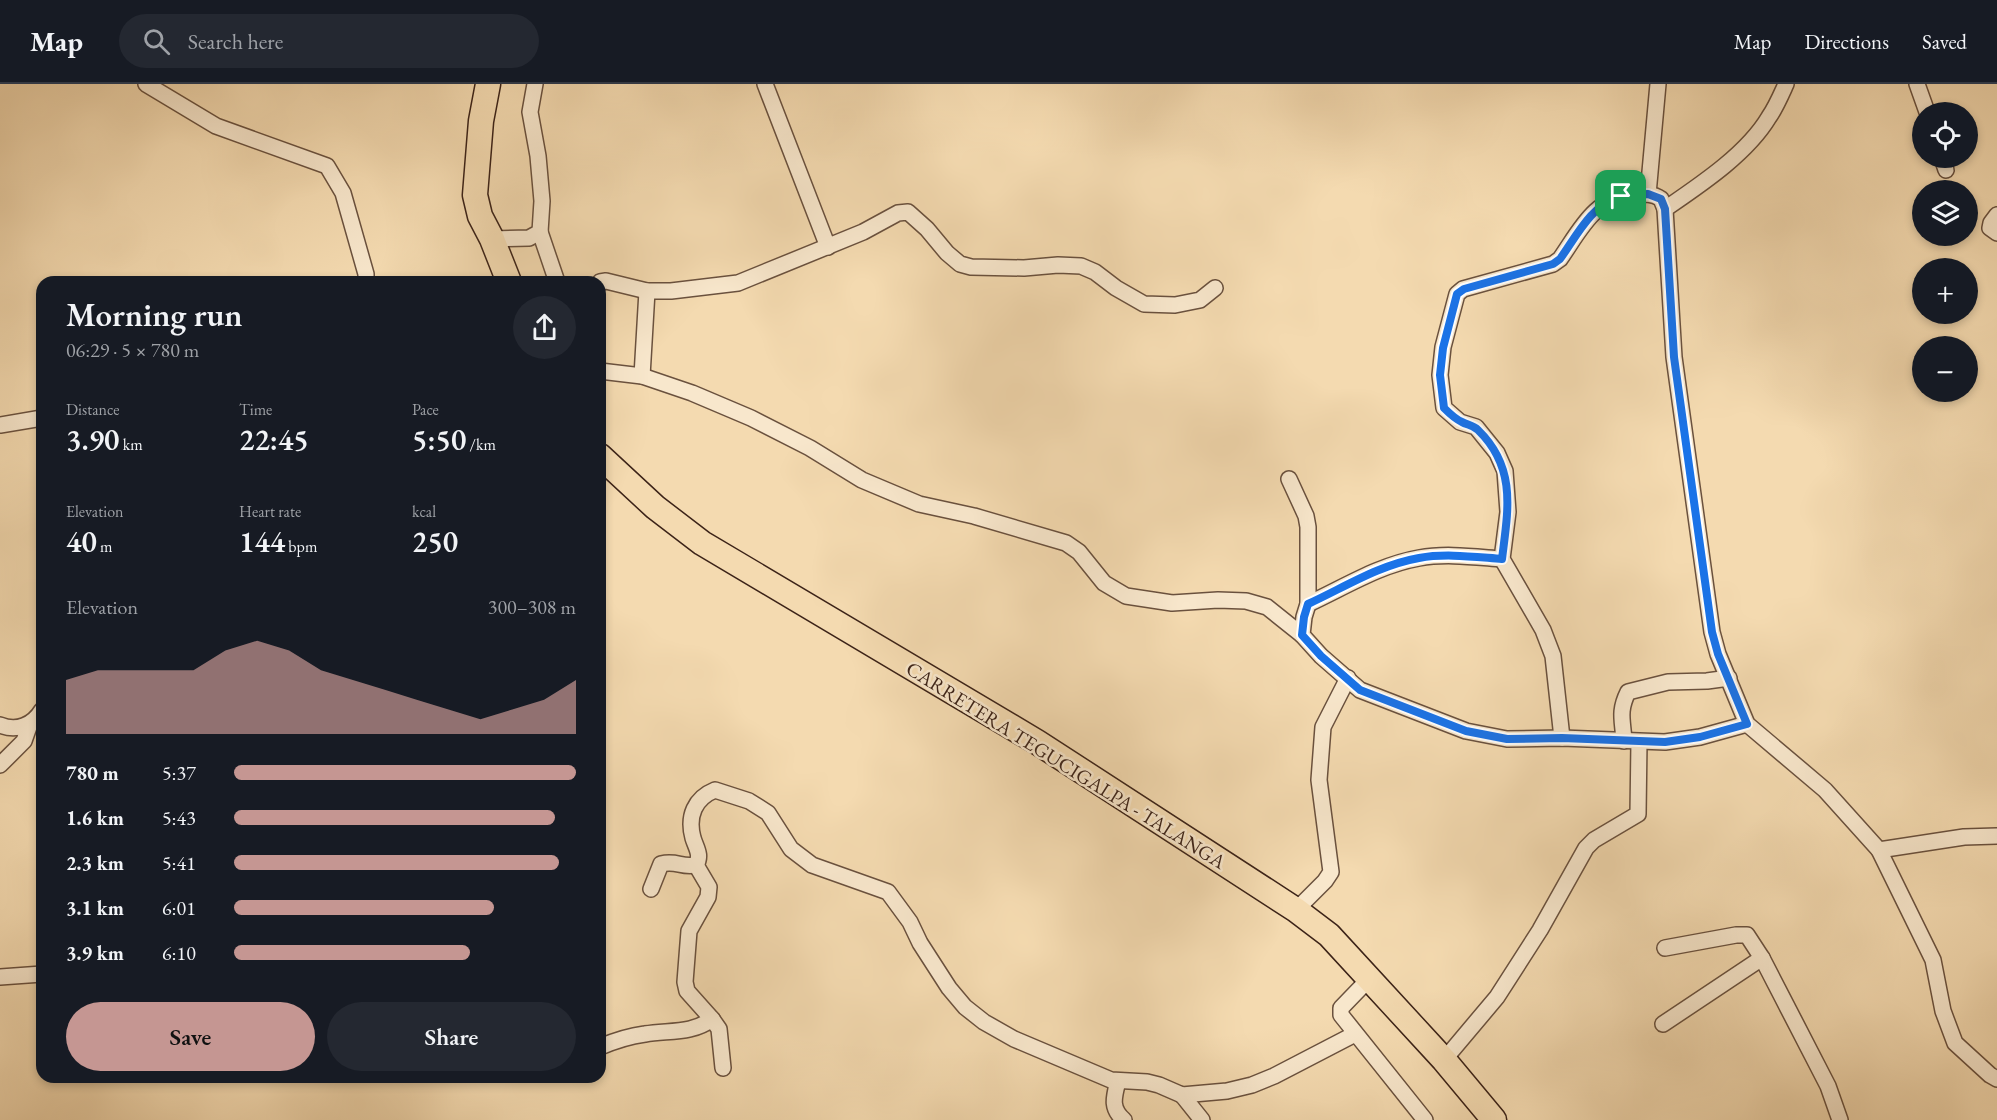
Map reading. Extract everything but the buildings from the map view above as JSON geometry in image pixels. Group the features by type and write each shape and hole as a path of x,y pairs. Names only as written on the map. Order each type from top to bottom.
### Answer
{"main road":[{"path":"488,84 481,121 475,195 480,216 507,276"},
{"name":"CARRETERA TEGUCIGALPA - TALANGA","path":"606,464 655,507 702,543 1037,742 1296,910 1329,935 1444,1060 1494,1120"}],"street":[{"path":"146,84 216,126 327,166 342,194 366,276"},
{"path":"535,84 530,112 541,189 540,232 554,276"},
{"path":"765,84 828,247"},
{"path":"1648,194 1658,84"},
{"path":"1665,209 1705,182 1743,148 1769,118 1786,84"},
{"path":"1917,84 1923,102"},
{"path":"1562,738 1554,656 1543,630 1502,559 1508,512 1505,471 1497,453 1476,427 1460,422 1444,408 1440,375 1443,348 1457,294 1464,289 1553,264 1560,259 1593,212 1607,201 1621,196 1648,194 1661,199 1665,209 1676,369 1712,632 1718,654 1747,724 1825,790 1879,850 1933,960 1943,1011 1954,1043 1997,1079"},
{"path":"606,281 647,291 671,291 738,283 828,247 898,213 908,212 927,229 947,253 960,264 971,267 1081,266 1095,272 1116,288 1144,304 1175,305 1200,300 1215,288"},
{"path":"1997,215 1990,228 1997,233"},
{"path":"492,240 529,238 540,232"},
{"path":"642,376 647,291"},
{"path":"606,372 642,376 692,393 751,418 810,448 862,480 919,504 1066,543 1079,552 1104,583 1126,596 1172,603 1246,601 1267,607 1302,635 1321,656 1360,690 1466,731 1507,739 1562,738 1665,742 1700,737 1747,724"},
{"path":"0,425 36,419"},
{"path":"1289,480 1306,516 1309,543 1308,604 1302,635"},
{"path":"1308,604 1389,565 1419,558 1442,556 1502,559"},
{"path":"1296,910 1325,881 1330,872 1319,780 1323,727 1348,678"},
{"path":"1444,1060 1497,997 1540,930 1586,848 1594,840 1638,814 1632,742 1621,720 1622,705 1628,692 1668,682 1729,678"},
{"path":"0,765 24,741 30,724 36,717"},
{"path":"0,725 18,728 30,724"},
{"path":"723,1068 719,1029 687,991 685,982 689,932 708,897 709,887 696,865 699,854 692,834 692,819 696,803 703,795 715,790 749,801 768,813 791,849 812,865 888,892 910,922 920,943 949,988 965,1007 984,1022 1014,1039 1118,1081 1147,1082 1182,1095 1202,1120"},
{"path":"1879,850 1964,837 1997,836"},
{"path":"651,889 661,864 670,861 689,867 696,865"},
{"path":"1665,948 1747,935 1762,958 1828,1086 1840,1120"},
{"path":"1663,1024 1762,958"},
{"path":"0,977 36,974"},
{"path":"1370,979 1341,1008 1344,1020 1425,1120"},
{"path":"606,1045 645,1034 675,1032 702,1026 712,1019"},
{"path":"1182,1095 1227,1091 1252,1085 1355,1034"},
{"path":"1118,1081 1113,1105 1118,1115 1124,1120"}],"route":[{"path":"1648,194 1658,196 1664,204 1674,357 1712,632 1718,654 1747,724 1700,737 1665,742 1562,738 1507,739 1466,731 1360,690 1321,656 1302,635 1308,604 1389,565 1419,558 1442,556 1502,559 1508,512 1505,471 1497,453 1476,427 1460,422 1444,408 1440,375 1443,348 1457,294 1464,289 1553,264 1560,259 1593,212 1607,201 1621,196 1648,194"}]}
